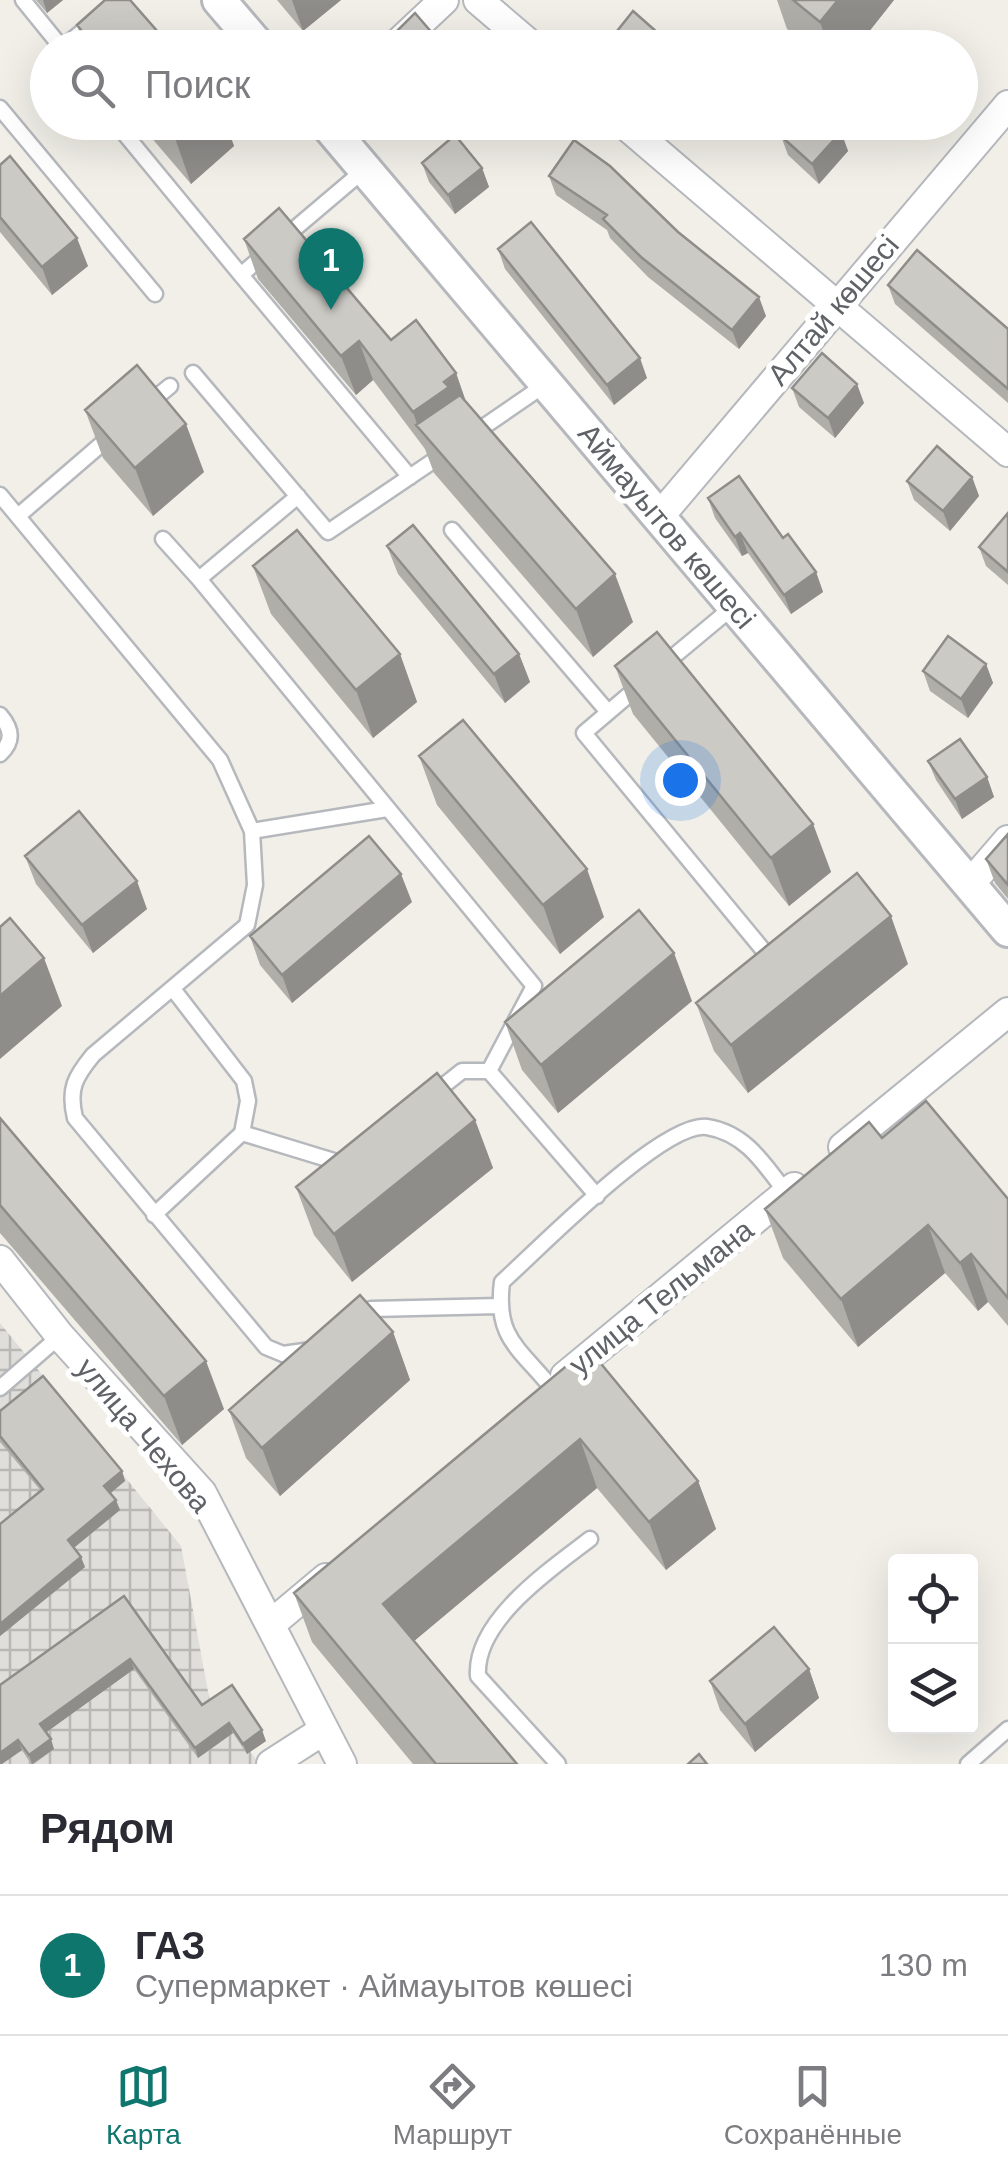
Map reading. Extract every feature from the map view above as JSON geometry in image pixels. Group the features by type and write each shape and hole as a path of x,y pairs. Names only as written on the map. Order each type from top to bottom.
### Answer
{"street":[{"path":"219,0 245,30"},
{"path":"412,30 444,0"},
{"path":"478,0 513,30"},
{"name":"Алтай көшесі","path":"978,140 1008,105"},
{"name":"Аймауытов көшесі","path":"340,140 1008,930"},
{"path":"643,140 1008,452"},
{"name":"Алтай көшесі","path":"659,517 978,140"},
{"path":"970,884 1008,840"},
{"name":"улица Тельмана","path":"543,1393 1008,1012"},
{"name":"улица Чехова","path":"0,1260 60,1336 202,1494 342,1764"},
{"path":"271,1624 345,1562"},
{"path":"270,1764 324,1730"}],"lane":[{"path":"23,0 47,30"},
{"path":"84,30 121,0"},
{"path":"0,108 155,294"},
{"path":"130,140 410,477"},
{"path":"241,275 364,169"},
{"path":"192,372 328,532 546,384"},
{"path":"18,516 170,386"},
{"path":"0,495 220,760 252,831 255,885 247,926 93,1055 73,1080 70,1100 75,1118 266,1347 283,1354 310,1351 326,1340"},
{"path":"199,579 298,496"},
{"path":"452,530 608,712"},
{"path":"162,538 534,986 488,1071"},
{"path":"734,606 584,732 781,972"},
{"path":"0,715 10,733 9,743 0,754"},
{"path":"252,831 387,809"},
{"path":"154,1215 242,1133 248,1102 244,1081 173,990"},
{"path":"418,1106 462,1071 488,1071 597,1196"},
{"path":"543,1393 501,1322 502,1282 651,1150 693,1126 724,1132 752,1148 786,1194"},
{"path":"242,1133 346,1165 361,1153"},
{"path":"341,1330 371,1309 499,1306"},
{"path":"0,1388 60,1336"},
{"path":"558,1764 478,1676 477,1659 503,1615 537,1580 590,1538"},
{"path":"968,1764 1008,1729"}],"shaded area":[{"path":"0,1323 181,1546 210,1702 260,1764 0,1764"}],"building":[{"path":"105,0 130,0 156,30 81,30 77,25"},
{"path":"793,0 838,0 820,22"},
{"path":"633,11 655,30 618,30"},
{"path":"415,13 430,30 398,30"},
{"path":"449,140 459,140 482,168 448,195 422,163"},
{"path":"574,140 610,166 678,232 759,297 732,330 641,257 603,219 607,215 549,176"},
{"path":"785,140 834,140 812,164"},
{"path":"10,156 77,238 42,267 0,217 0,165"},
{"path":"279,208 391,340 416,320 456,373 444,382 449,387 413,412 359,341 341,356 244,239"},
{"path":"531,222 640,358 607,385 498,249"},
{"path":"917,250 1008,329 1008,389 888,285"},
{"path":"822,353 857,384 828,418 792,388"},
{"path":"137,365 186,424 135,468 85,410"},
{"path":"460,395 615,574 576,609 416,425"},
{"path":"937,446 972,477 943,511 907,481"},
{"path":"739,476 783,538 788,534 816,572 784,595 740,533 735,537 708,498"},
{"path":"1008,513 1008,572 979,547"},
{"path":"413,525 519,654 494,674 387,546"},
{"path":"297,530 400,654 356,690 253,566"},
{"path":"657,632 813,824 771,858 615,666"},
{"path":"948,636 986,664 961,699 923,671"},
{"path":"463,720 587,869 543,905 419,756"},
{"path":"960,739 987,777 955,799 928,761"},
{"path":"79,811 137,881 82,925 25,856"},
{"path":"1008,834 1008,885 986,859"},
{"path":"369,836 401,874 282,975 250,936"},
{"path":"857,873 891,916 731,1045 696,1003"},
{"path":"639,910 674,953 541,1065 505,1022"},
{"path":"10,918 44,958 0,996 0,927"},
{"path":"437,1073 475,1120 334,1234 296,1187"},
{"path":"926,1101 1008,1199 1008,1298 971,1254 960,1263 928,1225 841,1299 765,1209 869,1122 882,1138"},
{"path":"0,1118 206,1361 164,1396 0,1205"},
{"path":"360,1295 393,1332 262,1448 229,1410"},
{"path":"588,1348 698,1481 649,1522 580,1439 383,1604 517,1764 436,1764 294,1593"},
{"path":"43,1376 122,1471 104,1486 116,1500 68,1540 81,1557 0,1624 0,1524 43,1489 0,1436 0,1411"},
{"path":"124,1596 202,1705 232,1685 262,1730 243,1744 229,1723 195,1748 130,1659 40,1724 51,1739 29,1755 18,1740 0,1753 0,1685"},
{"path":"774,1627 809,1669 745,1724 710,1681"},
{"path":"699,1754 707,1764 688,1764"}],"place":[{"name":"ГАЗ","path":"331,310"}]}
